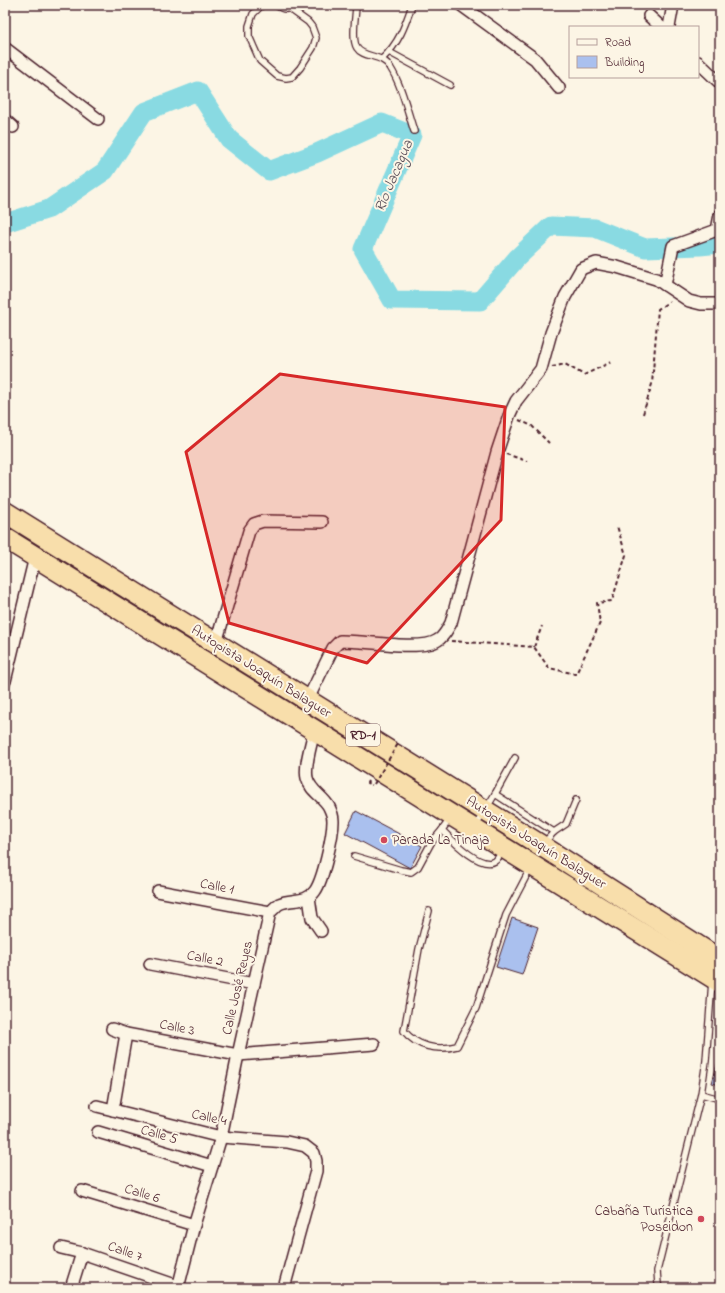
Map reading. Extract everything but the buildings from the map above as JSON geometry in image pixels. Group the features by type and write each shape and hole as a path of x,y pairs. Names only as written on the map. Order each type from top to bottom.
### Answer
{"highway":[{"name":"Autopista Joaquín Balaguer","path":"5,512 484,811 548,839 717,973"},
{"name":"Autopista Joaquín Balaguer","path":"5,538 314,730 447,823 474,829 503,848 717,973"}],"street":[{"path":"462,5 535,59 559,88"},
{"path":"669,26 673,5"},
{"path":"649,16 660,26"},
{"path":"5,48 98,119"},
{"path":"699,63 720,83"},
{"path":"665,285 673,246 717,230 720,215"},
{"path":"307,701 334,648 340,641 351,640 425,645 438,641 451,623 497,452 509,416 516,401 541,369 551,333 564,297 581,269 596,263 617,267 656,279 689,301 701,304 720,304"},
{"path":"216,643 250,531 254,524 262,521 322,522"},
{"path":"5,681 35,557"},
{"path":"270,912 278,904 287,901 302,900 315,892 320,882 332,835 332,813 328,805 311,787 307,777 307,768 314,730"},
{"name":"Calle 1","path":"158,890 270,912"},
{"path":"309,897 312,918 321,931"},
{"name":"Calle José Reyes","path":"178,1287 194,1225 221,1137 270,912"},
{"name":"Calle 2","path":"150,964 254,984"},
{"name":"Calle 3","path":"112,1029 126,1034 238,1055 374,1044"},
{"path":"113,1110 126,1034"},
{"name":"Calle 4","path":"97,1106 221,1137 287,1142 305,1146 314,1153 316,1160 316,1171 284,1288"},
{"name":"Calle 5","path":"98,1132 212,1166"},
{"name":"Calle 6","path":"82,1191 194,1225"},
{"name":"Calle 7","path":"61,1248 82,1253 178,1287"},
{"path":"71,1288 82,1253"}],"lane":[{"path":"262,5 253,14 249,26 249,36 260,61 277,76 286,78 292,77 300,68 313,48 316,38 312,27 292,7 282,9 276,5"},
{"path":"356,5 355,40 357,48 363,53 382,59 390,66 397,80 414,131"},
{"path":"382,59 389,52 402,33 412,5"},
{"path":"389,52 450,85"},
{"path":"474,829 515,758"},
{"path":"495,794 548,839 566,824 576,800"},
{"path":"354,856 411,872 418,867 431,842 447,823 458,846 469,855 484,862 494,862 503,848"},
{"path":"429,910 418,949 404,1031 409,1038 419,1044 432,1048 447,1048 457,1046 476,1008 506,915 532,865"},
{"path":"660,1288 658,1284 657,1271 701,1094 717,973"},
{"path":"701,1094 720,1100"}],"path":[{"path":"643,414 652,384 658,309 678,295"},
{"path":"541,369 565,364 584,375 611,362"},
{"path":"509,416 532,426 550,443"},
{"path":"497,452 526,461"},
{"path":"534,647 549,668 576,674 600,623 597,603 612,601 626,555 617,526"},
{"path":"534,647 542,626"},
{"path":"438,641 534,647"},
{"path":"374,784 399,742"}],"highlighted area":[{"path":"280,374 505,407 501,520 367,663 229,623 186,452"}],"waterway":[{"name":"Río Jacagua","path":"5,223 49,209 105,171 144,112 198,91 229,139 269,171 317,153 382,123 412,135 363,249 392,300 480,301 517,258 551,226 595,228 645,248 720,244"}],"place":[{"name":"Parada La Tinaja","path":"384,840"},
{"name":"Cabaña Turística Poseidon","path":"701,1219"}]}
